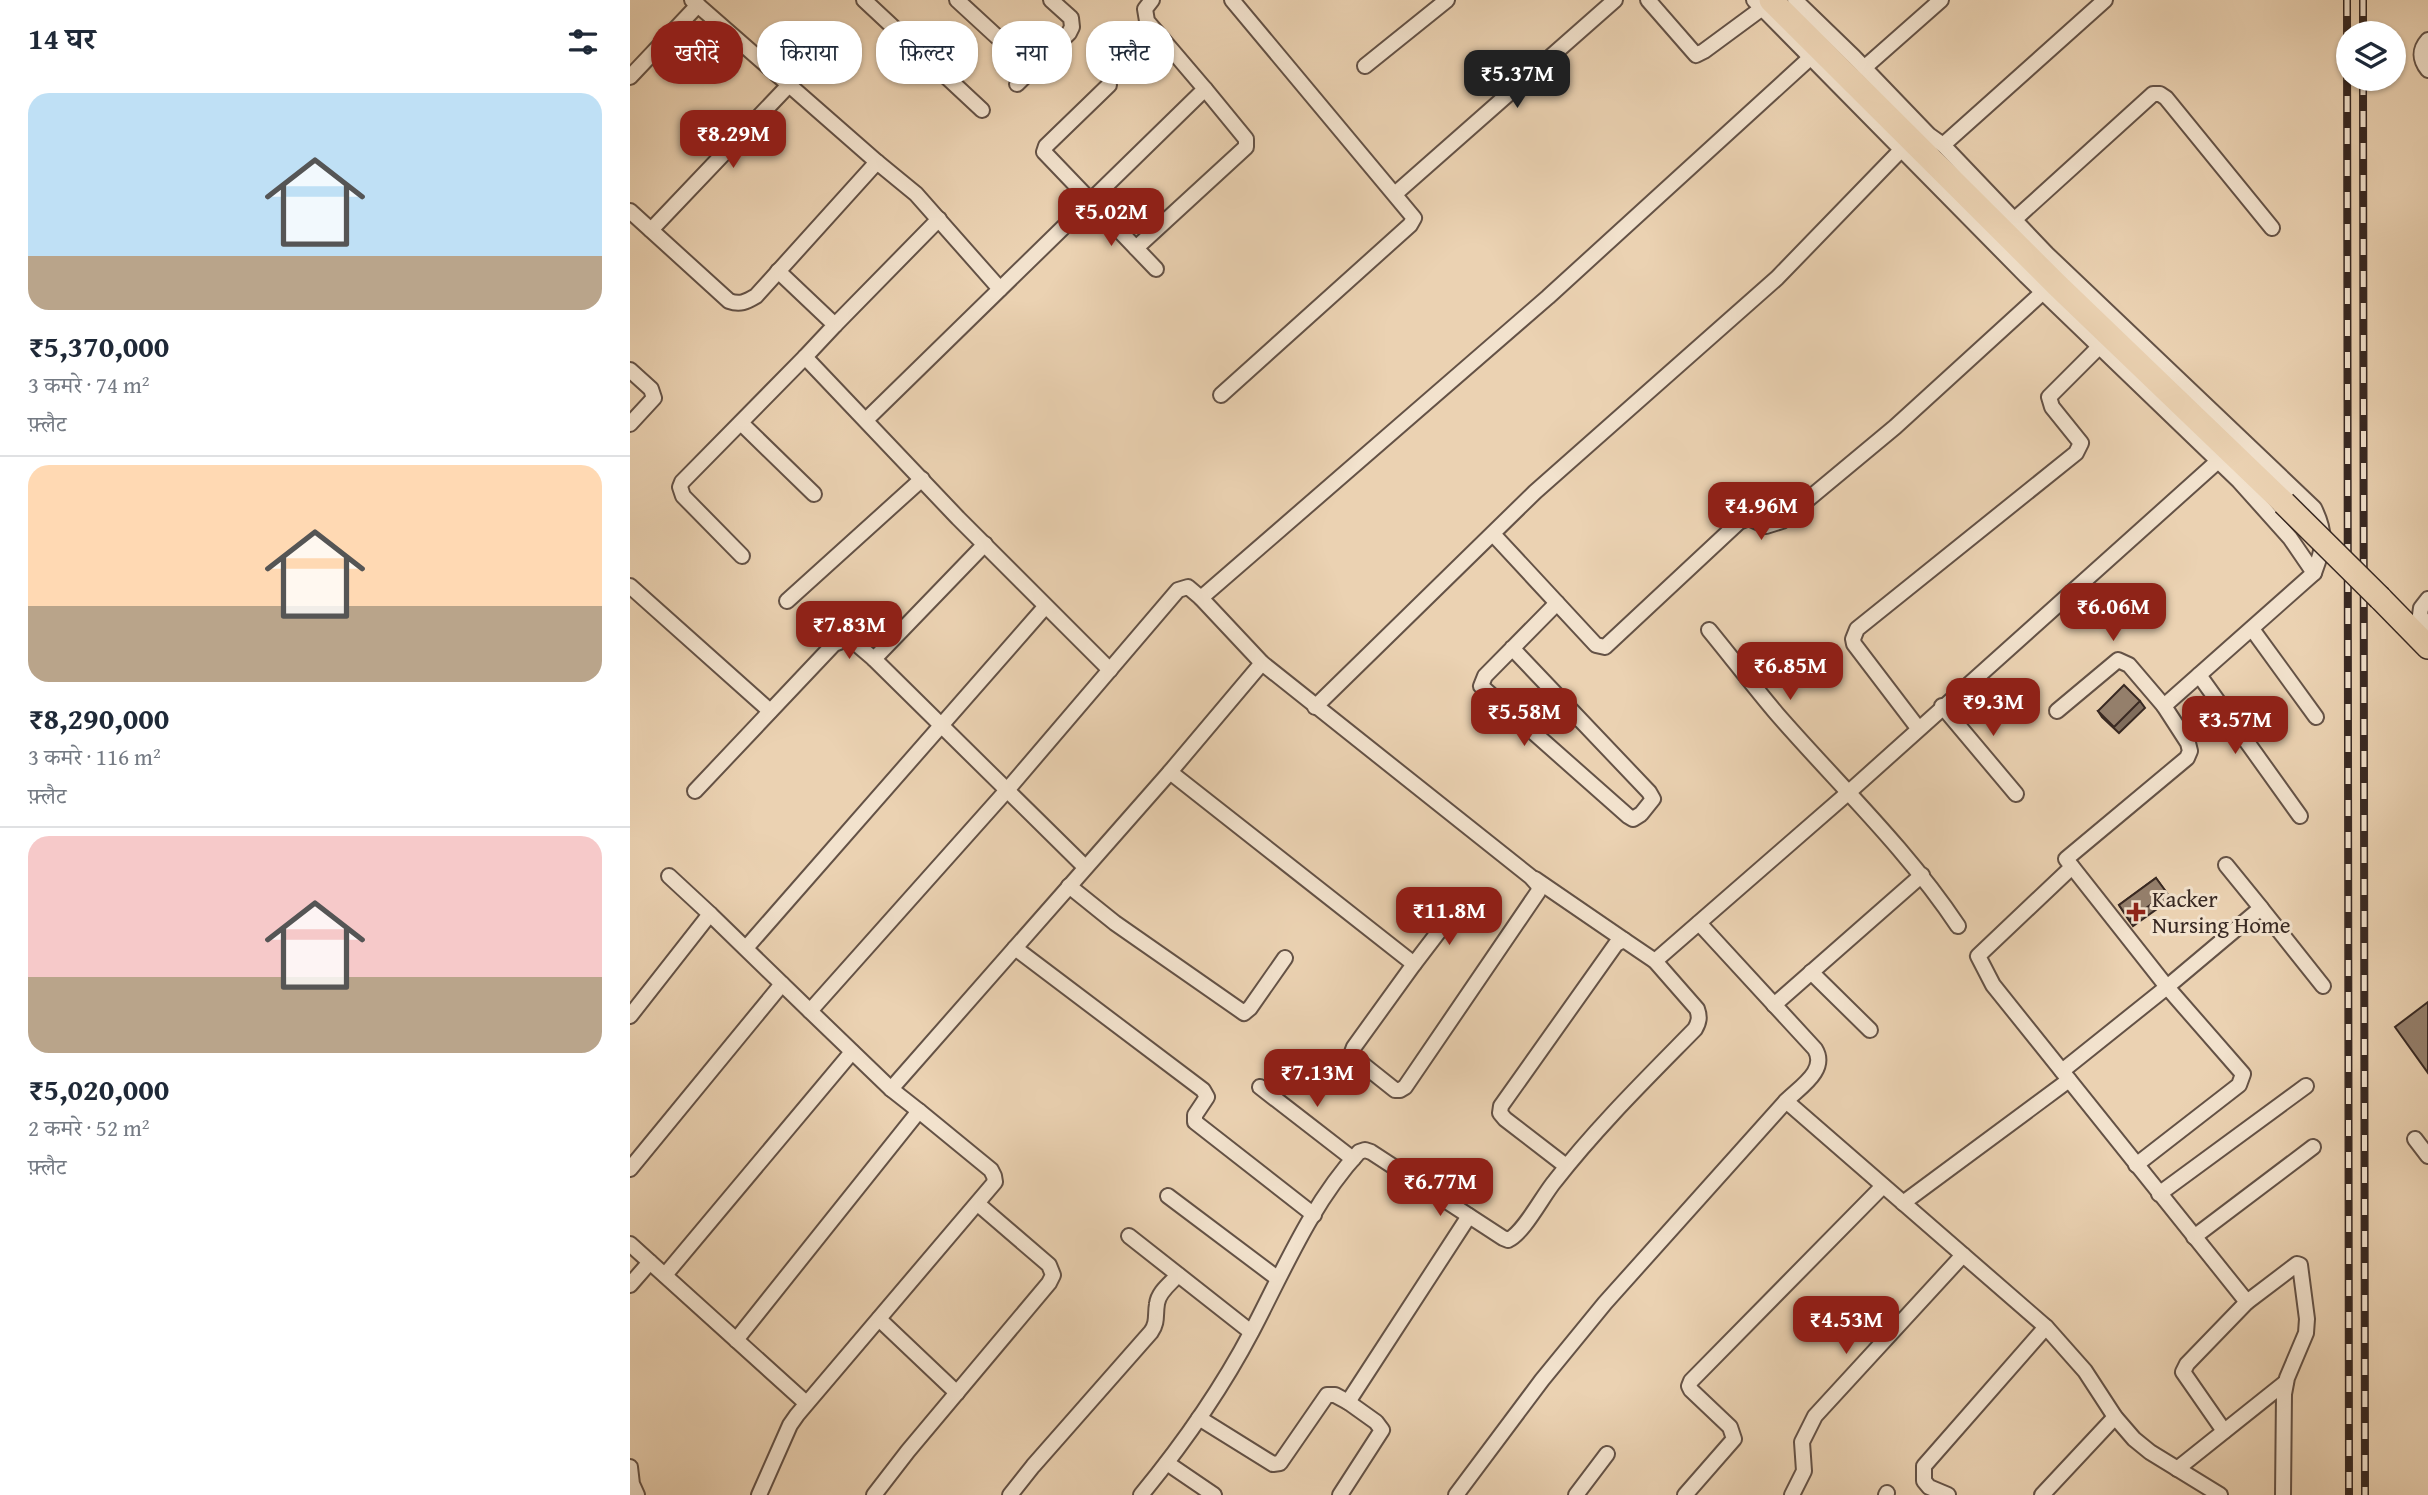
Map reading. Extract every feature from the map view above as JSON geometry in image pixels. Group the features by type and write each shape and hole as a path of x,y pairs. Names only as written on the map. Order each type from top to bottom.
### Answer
{"main road":[{"path":"1762,3 2284,503 2428,647"}],"street":[{"path":"864,0 982,110"},
{"path":"957,0 992,32"},
{"path":"1051,0 1071,21"},
{"path":"1221,395 1413,222 1413,214 1232,0"},
{"path":"1364,66 1447,0"},
{"path":"1395,194 1615,0"},
{"path":"1648,0 1696,55 1762,3 1810,58 1901,150 2218,461 2290,538 2314,573"},
{"path":"1795,0 1942,145 2047,254 2314,508 2323,525 2323,551 2314,573 2164,706"},
{"path":"1864,68 1941,0"},
{"path":"1942,145 2105,0"},
{"path":"1136,248 1246,148 1246,139 1147,20 1145,15 1148,1"},
{"path":"630,77 695,3 916,194 1000,289"},
{"path":"2428,40 2422,51 2422,59 2428,70"},
{"path":"1201,598 1548,297 1810,58"},
{"path":"651,230 789,85"},
{"path":"1109,85 1044,149 1046,156 1156,269"},
{"path":"866,420 1205,89"},
{"path":"2014,220 2153,94 2160,94 2273,228"},
{"path":"1315,707 1568,462 1756,298 1901,150"},
{"path":"630,211 729,301 737,304 756,296 877,162"},
{"path":"742,556 683,496 680,491 682,482 939,219"},
{"path":"778,271 835,326"},
{"path":"1493,534 1596,645 1605,647 1739,522 1749,518 1766,526 1782,521 1895,427 2043,292"},
{"path":"1918,728 1854,644 1854,634 2076,453 2081,443 2052,407 2049,397 2100,346"},
{"path":"805,357 1045,607 1110,670"},
{"path":"630,370 651,389 654,398 630,424"},
{"path":"741,423 814,494"},
{"path":"1655,961 1849,792 2218,461"},
{"path":"787,601 922,479"},
{"path":"874,659 985,544"},
{"path":"630,586 770,711"},
{"path":"810,1011 1008,789 1178,590 1188,587 1262,663 1315,707 1531,877 1655,961 1697,1009 1700,1015 1695,1029 1582,1146 1513,1238 1503,1238 1371,1152 1359,1152 1314,1215 1220,1388 1141,1495"},
{"path":"2428,599 2421,608 2420,615 2428,627"},
{"path":"1513,648 1649,792 1653,799 1637,817 1633,819 1628,816 1481,687 1485,676 1557,603"},
{"path":"746,948 1045,607"},
{"path":"2252,629 2316,717"},
{"path":"1709,630 1777,713 1922,875 1958,926"},
{"path":"695,791 834,644 847,639 874,659 1085,867"},
{"path":"2057,711 2118,660 2129,665 2164,706 2188,743 2190,751 2187,758 2066,859 2243,1078 2239,1085 2136,1165"},
{"path":"891,1089 1170,772 1262,663"},
{"path":"2199,676 2300,816"},
{"path":"1942,706 2016,794"},
{"path":"1170,772 1414,964"},
{"path":"2226,864 2323,986"},
{"path":"2073,866 1978,956 1993,985 2247,1302"},
{"path":"1774,1005 1922,875"},
{"path":"669,876 891,1089 995,1176 991,1188 978,1204 790,1425 759,1495"},
{"path":"1456,909 1351,1051 1354,1059 1395,1090 1405,1087 1538,892 1539,886 1531,877"},
{"path":"1069,886 1115,923 1244,1013 1285,958"},
{"path":"1903,1203 2065,1076 2261,908"},
{"path":"630,1016 710,914"},
{"path":"1456,1495 1542,1380 1605,1303 1813,1074 1819,1064 1819,1055 1699,923"},
{"path":"1566,1166 1505,1119 1500,1113 1501,1106 1616,944 1624,940"},
{"path":"1015,948 1203,1090 1207,1097 1195,1115 1195,1122 1314,1215"},
{"path":"1811,972 1870,1030"},
{"path":"630,1169 782,984"},
{"path":"665,1275 852,1052"},
{"path":"2159,1194 2306,1086"},
{"path":"1261,1087 1353,1159"},
{"path":"1786,1101 2046,1327 2085,1371 2115,1417 2134,1439 2220,1495"},
{"path":"736,1340 919,1111"},
{"path":"2416,1139 2428,1156"},
{"path":"2194,1237 2313,1147"},
{"path":"1685,1495 1734,1439 1730,1427 1690,1390 1691,1381 1884,1186"},
{"path":"1168,1196 1278,1278"},
{"path":"874,1495 1049,1283 1052,1275 1049,1265 978,1204"},
{"path":"1348,1402 1469,1216"},
{"path":"1129,1236 1251,1332"},
{"path":"630,1244 806,1404"},
{"path":"1792,1495 1804,1471 1802,1442 1815,1416 1963,1255"},
{"path":"630,1285 650,1262"},
{"path":"2224,1431 2183,1372 2187,1364 2247,1302 2297,1264 2300,1265 2307,1319 2306,1333 2286,1382 2283,1495"},
{"path":"1010,1495 1155,1326 1159,1297 1178,1275"},
{"path":"879,1319 957,1393"},
{"path":"1948,1495 1929,1487 1924,1481 1924,1466 2046,1327"},
{"path":"2177,1469 2286,1382"},
{"path":"1199,1418 1277,1465 1327,1395 1335,1395 1348,1402 1376,1422 1382,1430 1340,1495"},
{"path":"2042,1495 2115,1417"},
{"path":"1576,1495 1607,1454"},
{"path":"1167,1463 1214,1495"},
{"path":"630,1467 632,1485 637,1495"}],"building":[{"path":"2124,685 2140,701 2114,727 2098,711"},
{"path":"2156,878 2167,893 2129,920 2119,905"},
{"path":"2428,1002 2428,1073 2395,1027"}],"railway":[{"path":"2347,0 2349,1495"},
{"path":"2363,0 2363,21"},
{"path":"2363,91 2365,1495"}],"place":[{"name":"Kacker Nursing Home","path":"2136,912"}]}
